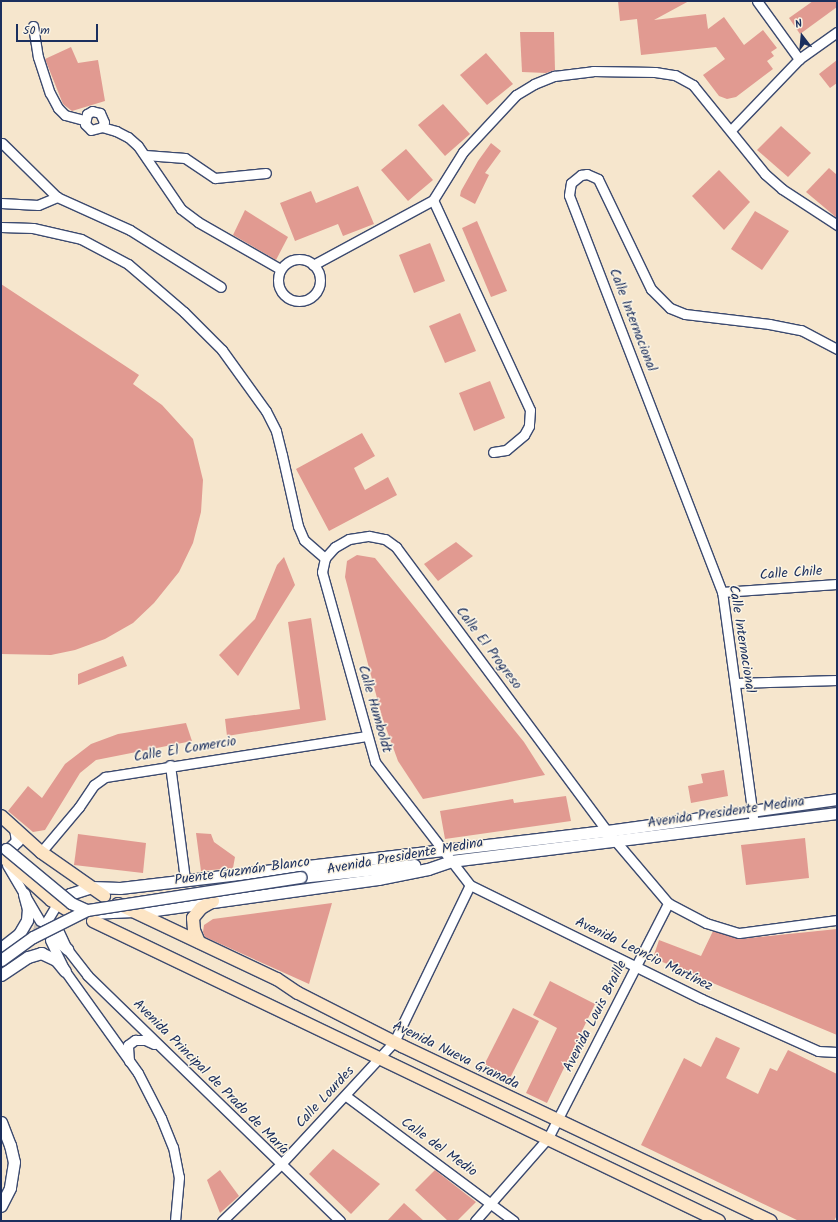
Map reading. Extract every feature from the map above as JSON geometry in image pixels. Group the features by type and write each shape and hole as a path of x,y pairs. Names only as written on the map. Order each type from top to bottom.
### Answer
{"main road":[{"path":"1,816 41,852 104,896"},
{"path":"2,851 57,904 73,913"},
{"path":"199,942 194,930 193,918 201,908 213,901"},
{"name":"Avenida Nueva Granada","path":"118,904 277,979 298,993 394,1042 771,1221"},
{"path":"93,921 719,1221"}],"street":[{"path":"757,1 799,59"},
{"path":"33,26 38,57 55,103 65,115 84,120 91,130 102,127 128,137 145,155 181,209 198,222 280,269"},
{"path":"731,130 799,59 837,32"},
{"path":"313,265 433,200 463,152 516,95 534,84 554,76 593,71 655,72 675,75 693,85 731,130 765,174 782,190 837,225"},
{"path":"84,120 88,114 97,111 103,117 102,127"},
{"path":"2,143 57,197 130,230 222,287"},
{"path":"145,155 185,158 215,178 266,173"},
{"name":"Calle Internacional","path":"754,824 722,592 569,195 571,183 581,175 587,174 598,179 651,289 670,308 685,314 769,324 801,330 837,349"},
{"path":"1,202 38,205 57,197"},
{"path":"433,200 530,410 529,426 524,435 506,450 493,452"},
{"path":"1,227 33,228 81,240 128,264 184,312 222,350 266,411 282,455 298,526 304,540 325,558"},
{"path":"295,260 308,261 318,270 320,284 313,296 300,301 292,300 282,292 278,278 280,269 295,260"},
{"name":"Calle El Progreso","path":"325,558 335,547 349,539 369,536 385,539 396,547 607,831 668,903"},
{"name":"Calle Humboldt","path":"325,558 322,572 375,762 450,861"},
{"name":"Calle Chile","path":"722,592 837,584"},
{"path":"735,683 837,680"},
{"name":"Calle El Comercio","path":"41,852 79,807 94,785 105,777 170,765 367,736"},
{"path":"170,765 185,879"},
{"name":"Avenida Presidente Medina","path":"91,887 120,888 185,879 441,851 607,831 837,799"},
{"name":"Avenida Presidente Medina","path":"73,913 132,911 213,901 378,879 428,869 450,861 616,842 837,813"},
{"path":"2,851 10,848 17,840 15,828"},
{"path":"450,861 497,844"},
{"path":"2,851 40,921"},
{"path":"2,851 71,903 87,910"},
{"name":"Puente Guzmán Blanco","path":"1,960 33,937 87,910 300,877 450,861"},
{"name":"Avenida Leoncio Martínez","path":"450,861 470,885 637,965 702,999 818,1051 837,1052"},
{"path":"394,1042 470,885"},
{"path":"65,971 48,919 57,904 70,894 91,887"},
{"path":"1,948 19,934 27,920 24,894"},
{"path":"668,903 706,923 739,933 837,920"},
{"name":"Avenida Louis Braille","path":"548,1138 668,903"},
{"path":"52,935 67,949"},
{"name":"Avenida Principal de Prado de María","path":"67,949 87,975 280,1165 340,1221"},
{"path":"1,975 28,957 42,953 56,960 65,971 130,1063 144,1086 173,1147 179,1177 175,1221"},
{"path":"130,1063 128,1045 135,1040 145,1040 161,1047"},
{"name":"Calle Lourdes","path":"222,1221 280,1165 346,1096 394,1042"},
{"name":"Calle del Medio","path":"346,1096 514,1221"},
{"path":"1,1122 10,1145 14,1162 10,1188 1,1206"},
{"path":"475,1221 490,1202 548,1138"}],"building":[{"path":"618,1 689,1 654,20 706,14 708,29 724,17 744,45 763,30 777,48 771,52 774,56 767,61 773,69 736,97 727,99 719,96 703,75 725,59 716,47 641,55 637,19 620,21"},
{"path":"813,1 837,1 837,7 800,34 789,18"},
{"path":"520,32 554,32 555,70 546,73 522,72"},
{"path":"71,47 78,63 98,60 105,101 72,111 63,104 45,59"},
{"path":"486,53 513,84 487,105 460,75"},
{"path":"837,60 837,83 830,88 819,74"},
{"path":"443,104 470,134 445,156 418,125"},
{"path":"781,126 811,153 788,177 757,150"},
{"path":"491,143 501,151 485,173 489,175 475,204 460,196 461,191 478,161"},
{"path":"406,149 433,180 408,201 381,170"},
{"path":"829,168 837,175 837,218 806,192"},
{"path":"719,170 750,202 724,230 692,196"},
{"path":"358,186 374,224 343,236 338,224 295,241 280,203 311,191 316,203"},
{"path":"245,210 288,237 276,260 233,235"},
{"path":"755,211 789,231 762,270 731,249"},
{"path":"477,221 507,291 491,297 462,228"},
{"path":"430,243 445,281 414,293 399,255"},
{"path":"1,284 139,375 133,384 162,405 193,439 203,480 201,512 193,543 179,572 154,603 133,623 105,639 75,650 51,655 1,654"},
{"path":"460,313 476,351 445,363 429,326"},
{"path":"490,381 505,418 474,431 459,393"},
{"path":"362,433 375,456 354,468 365,490 388,477 397,495 329,531 296,469"},
{"path":"456,542 473,556 438,581 424,564"},
{"path":"357,555 375,558 524,742 545,775 423,799 398,761 382,717 345,577 347,561"},
{"path":"284,557 295,585 238,676 219,655 255,619 277,565"},
{"path":"311,618 326,720 227,736 225,719 300,709 288,622"},
{"path":"123,656 127,666 78,685 78,674"},
{"path":"186,723 192,741 96,760 80,773 45,830 33,832 8,811 28,786 42,798 65,764 91,744 118,734"},
{"path":"724,770 728,796 691,803 688,786 703,783 701,774"},
{"path":"566,796 571,821 445,839 440,811 513,799 514,803"},
{"path":"196,833 211,834 214,842 235,857 233,868 201,871"},
{"path":"78,834 146,843 143,873 74,865"},
{"path":"805,838 809,878 746,885 741,845"},
{"path":"332,903 309,984 205,937 203,932 204,925 213,919"},
{"path":"837,929 837,1035 653,958 659,940 701,956 713,931 739,939"},
{"path":"550,981 595,1004 547,1103 526,1093 557,1028 533,1015"},
{"path":"513,1008 539,1021 507,1084 481,1071"},
{"path":"716,1037 740,1048 726,1078 758,1094 770,1068 777,1071 788,1050 837,1074 837,1215 834,1221 799,1221 641,1145 684,1058 701,1067"},
{"path":"333,1149 380,1184 351,1214 309,1174"},
{"path":"220,1170 239,1196 220,1213 207,1180"},
{"path":"435,1170 476,1202 457,1221 448,1221 415,1190"},
{"path":"404,1203 424,1221 387,1221"}],"tunnel":[{"path":"19,934 33,929 50,934"}]}
